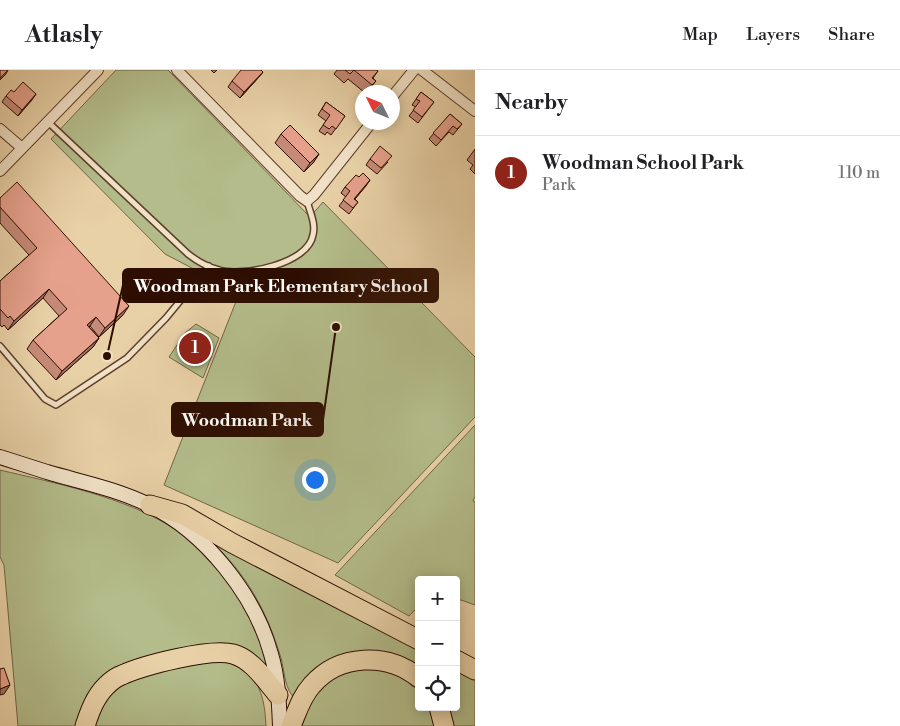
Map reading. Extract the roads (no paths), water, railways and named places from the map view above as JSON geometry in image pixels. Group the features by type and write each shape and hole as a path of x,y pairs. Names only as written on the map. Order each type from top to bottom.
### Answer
{"highway":[{"path":"150,505 182,514 232,543 415,638"},
{"path":"86,726 96,698 106,686 119,676 136,669 204,655 217,653 234,654 247,660 278,695"},
{"path":"291,726 300,704 311,686 328,672 347,663 368,659 389,662 415,675"},
{"path":"460,662 475,670"},
{"path":"440,711 444,726"}],"main road":[{"path":"0,457 119,493 150,505 175,521 198,540 233,578 263,630 274,666 280,726"}],"street":[{"path":"0,171 98,70"},
{"path":"177,70 307,201 314,195 366,130"},
{"path":"400,87 414,70"},
{"path":"422,70 475,111"},
{"path":"0,128 22,148"}],"lane":[{"path":"48,122 188,254 199,262 228,272 251,271 298,256 310,244 313,236 314,228 307,201"},
{"path":"0,346 45,400 56,405 127,358 166,318 209,266"}],"place":[{"name":"Woodman Park","path":"336,327"},
{"name":"Woodman School Park","path":"195,348"},
{"name":"Woodman Park Elementary School","path":"107,356"}]}
